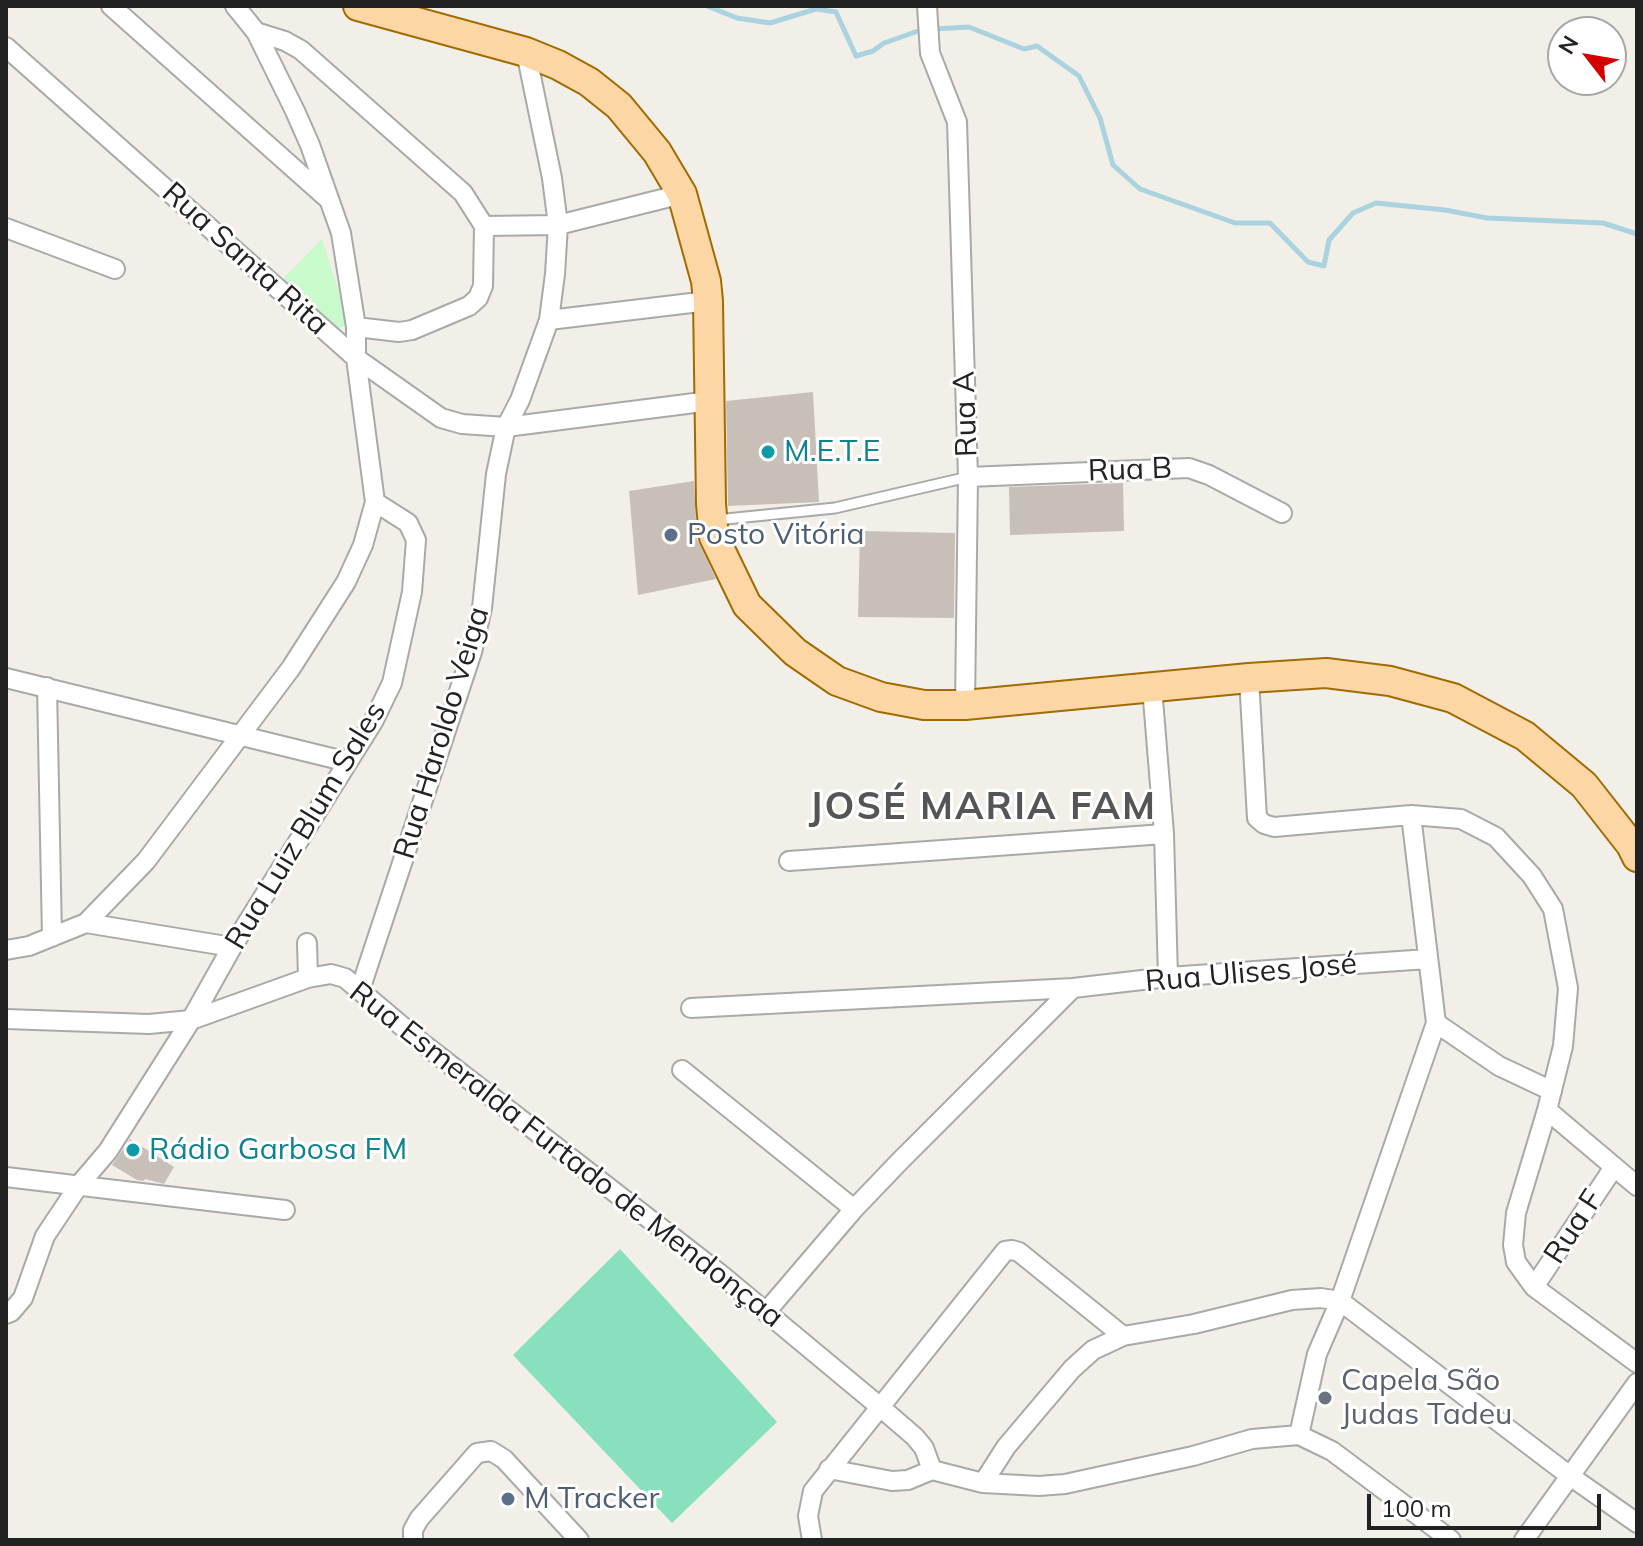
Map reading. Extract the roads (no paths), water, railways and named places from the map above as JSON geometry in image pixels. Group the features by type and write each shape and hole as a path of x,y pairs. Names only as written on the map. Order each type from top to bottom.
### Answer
{"main road":[{"path":"358,6 526,52 558,65 589,82 619,106 657,152 682,194 698,245 708,301 714,537 747,605 795,652 837,681 881,697 924,705 965,705 1326,673 1390,681 1453,698 1525,736 1584,785 1637,857"}],"street":[{"path":"111,6 332,202"},
{"path":"6,950 29,946 86,923 146,861 291,668 346,582 363,545 375,502 346,252 332,202 310,145 256,32 235,6"},
{"name":"Rua A","path":"927,6 930,53 957,122 968,477 965,705"},
{"path":"256,32 285,41 301,50 463,193 484,226 483,286 478,298 469,306 412,330 399,332 356,327"},
{"name":"Rua Santa Rita","path":"6,47 356,358 441,418 462,424 506,427 710,401"},
{"name":"Rua Haroldo Veiga","path":"360,990 472,652 482,608 496,474 506,427 520,400 549,320 558,225 552,178 526,52"},
{"path":"484,226 558,225 682,194"},
{"path":"6,228 115,269"},
{"path":"549,320 708,301"},
{"name":"Rua B","path":"968,477 1189,468 1209,475 1282,513"},
{"name":"Rua Luiz Blum Sales","path":"6,1314 23,1298 38,1251 79,1185 108,1151 191,1020 232,947 373,722 392,683 412,592 416,540 408,523 375,502"},
{"path":"6,678 348,762"},
{"path":"1249,678 1257,818 1264,824 1274,827 1411,815 1461,819 1496,837 1532,876 1553,909 1568,988 1563,1046 1516,1213 1513,1245 1516,1262 1534,1287 1637,1363"},
{"path":"47,687 52,937"},
{"path":"1152,687 1164,834 1168,977"},
{"path":"1299,1435 1317,1354 1340,1301 1436,1023 1411,815"},
{"path":"789,861 1164,834"},
{"path":"86,923 232,947"},
{"path":"307,943 308,978"},
{"name":"Rua Ulises José","path":"691,1008 1073,988 1168,977 1428,959"},
{"name":"Rua Esmeralda Furtado de Mendonçaa","path":"6,1019 117,1024 191,1020 308,978 331,974 345,978 422,1043 565,1151 766,1312 879,1406 915,1437 924,1448 932,1470"},
{"path":"766,1312 854,1209 1073,988"},
{"path":"1436,1023 1499,1066 1552,1091"},
{"path":"682,1070 854,1209"},
{"path":"1547,1110 1637,1186"},
{"name":"Rua F","path":"1534,1287 1614,1167"},
{"path":"6,1177 285,1210"},
{"path":"812,1540 808,1516 813,1491 1005,1251 1019,1252 1123,1336"},
{"path":"983,1483 1006,1447 1072,1369 1093,1350 1123,1336 1194,1324 1292,1300 1321,1298 1340,1301 1570,1476 1637,1523"},
{"path":"1524,1540 1637,1383"},
{"path":"829,1469 892,1481 908,1480 932,1470 983,1483 1039,1486 1065,1484 1193,1456 1252,1439 1299,1435 1332,1451 1451,1540"},
{"path":"413,1540 413,1530 419,1519 477,1453 491,1451 504,1459 579,1540"}],"lane":[{"path":"712,520 835,508 968,477"}],"waterway":[{"path":"707,6 737,18 770,23 816,9 836,12 856,56 924,29"},
{"path":"934,29 969,27 1024,49 1037,46 1079,76 1100,118 1113,165 1140,189 1235,223 1270,223 1308,262 1324,266 1329,240 1353,213 1376,203 1487,218 1603,223 1637,234"}],"place":[{"name":"M.E.T.E","path":"768,452"},
{"name":"Posto Vitória","path":"671,535"},
{"name":"Rádio Garbosa FM","path":"133,1150"},
{"name":"Capela São Judas Tadeu","path":"1325,1398"},
{"name":"M Tracker","path":"508,1499"}],"district":[{"name":"JOSÉ MARIA FAM","path":"983,808"}]}
